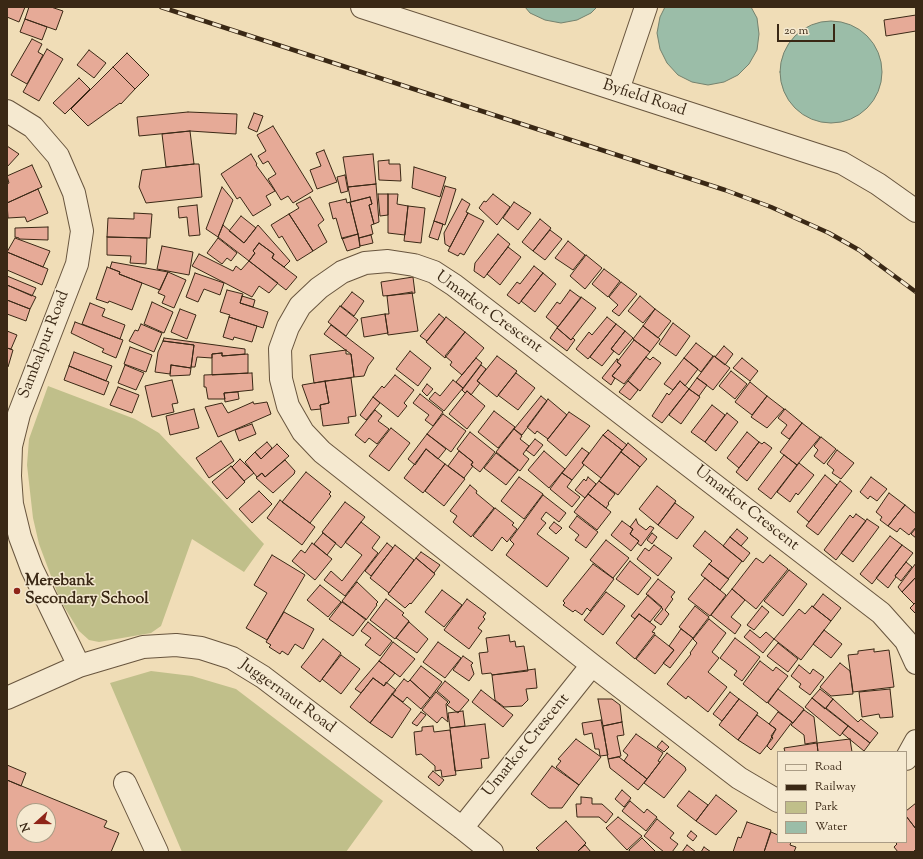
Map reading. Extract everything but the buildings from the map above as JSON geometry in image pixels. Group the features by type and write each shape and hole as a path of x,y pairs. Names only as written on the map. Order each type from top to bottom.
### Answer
{"street":[{"name":"Byfield Road","path":"362,7 842,163 878,184 916,211"},
{"path":"618,90 646,7"},
{"name":"Sambalpur Road","path":"7,111 33,127 58,156 74,193 82,231 77,264 19,414 11,446 10,476 12,504 20,537 32,570 79,666"},
{"name":"Umarkot Crescent","path":"777,800 739,778 592,665 322,452 303,432 288,406 281,379 280,350 288,327 300,306 319,288 342,272 365,263 388,261 414,265 427,270 454,285 880,613 906,640 916,663"},
{"name":"Juggernaut Road","path":"7,698 79,666 143,647 176,644 201,648 232,658 263,677 492,852"},
{"name":"Umarkot Crescent","path":"462,828 592,665"},
{"path":"907,757 916,741"},
{"path":"125,783 157,852"}],"green space":[{"path":"48,386 135,419 159,433 264,544 244,572 192,539 161,626 151,633 99,642 89,640 79,631 60,600 39,544 33,518 27,465 29,439"},
{"path":"151,671 192,676 236,689 383,801 346,852 182,852 110,683"}],"water":[{"path":"525,7 597,7 591,13 577,20 561,23 545,20 530,13"},
{"path":"665,7 751,7 757,18 759,34 757,50 749,64 738,75 724,82 708,85 692,82 678,75 667,63 660,49 657,33 660,17"},
{"path":"831,21 850,25 867,36 878,53 882,72 878,91 867,108 850,119 831,123 812,119 795,108 784,91 780,72 784,53 795,36 812,25"}],"railway":[{"path":"161,7 725,190 771,207 829,233 859,250 916,292"}],"place":[{"name":"Merebank Secondary School","path":"17,591"}]}
